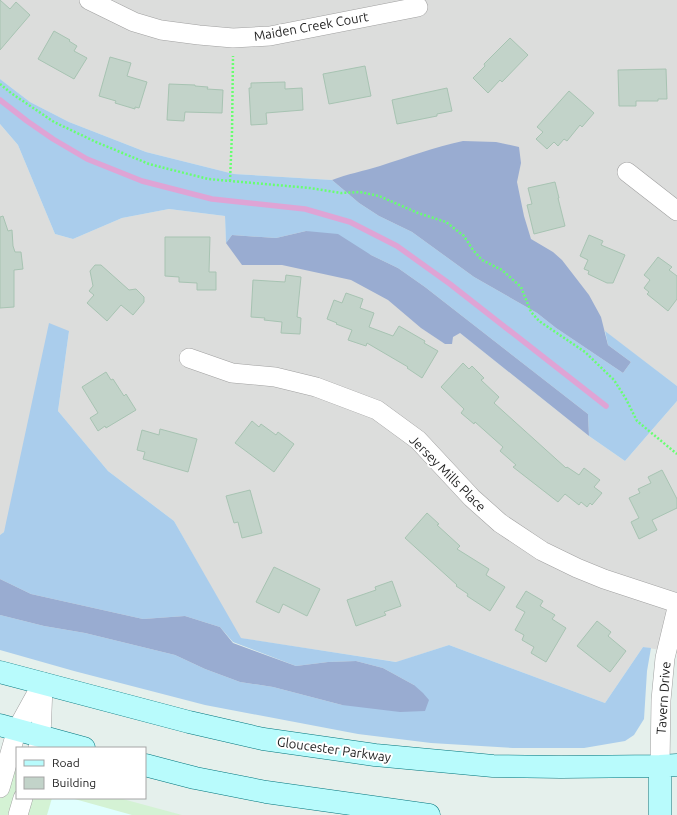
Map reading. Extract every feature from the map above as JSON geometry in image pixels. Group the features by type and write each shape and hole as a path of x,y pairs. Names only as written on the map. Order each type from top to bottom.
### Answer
{"main road":[{"name":"Gloucester Parkway","path":"0,672 43,682 189,722 263,739 375,755 493,766 561,767 668,765"},
{"path":"8,727 39,742 76,747"},
{"path":"146,765 195,778 266,792 429,815"},
{"path":"660,815 668,765"}],"street":[{"name":"Maiden Creek Court","path":"89,0 134,22 161,30 233,38 270,36 418,7"},
{"path":"627,172 677,212"},
{"name":"Jersey Mills Place","path":"189,358 232,373 275,377 316,387 377,410 418,440 472,498 500,523 542,551 576,568 604,579 677,603"},
{"name":"Tavern Drive","path":"668,765 661,700 665,658 677,608"},
{"path":"0,788 8,727 43,682"},
{"path":"39,742 43,682"},
{"path":"18,815 23,799"}],"path":[{"path":"230,181 233,38"},
{"path":"0,84 54,122 96,142 149,164 208,179 310,188 341,193 360,192 379,196 411,210 446,222 464,236 482,260 502,270 521,287 531,312 539,321 585,352 614,380 626,398 637,422 677,454"}],"shaded area":[{"path":"0,0 677,0 677,386 391,170 332,180 234,174 146,152 69,122 30,102 0,79"},
{"path":"0,79 30,102 69,122 146,152 234,174 332,180 359,203 379,216 412,232 474,277 537,313 556,328 623,373 631,362 608,345 605,331 677,386 677,401 625,461 589,436 588,414 425,287 398,268 371,255 306,231 276,238 232,235 226,243 225,216 169,209 122,218 73,239 55,234 18,145 0,124"},
{"path":"0,124 18,145 55,234 73,239 122,218 169,209 225,216 226,242 373,271 460,333 589,436 625,461 677,401 677,653 643,647 605,703 449,645 397,662 240,638 174,521 108,471 58,411 69,331 4,532 0,535"},
{"path":"463,141 496,142 519,147 521,163 517,182 524,216 531,239 553,252 562,260 589,295 601,317 608,345 631,362 623,373 556,328 537,313 474,277 412,232 379,216 359,203 332,180 431,149"},
{"path":"306,231 338,234 371,255 398,268 425,287 588,414 589,436 460,333 453,337 452,344 445,344 421,328 388,300 351,280 282,265 242,265 226,243 232,235 276,238"},
{"path":"49,323 69,331 58,411 108,471 174,521 241,638 396,662 449,645 605,703 643,647 651,648 647,671 644,719 634,735 625,741 584,748 513,748 431,743 358,734 205,705 0,650 0,615 44,626 85,633 175,655 205,669 240,682 273,687 342,705 414,685 383,668 356,661 328,662 296,666 233,642 220,627 185,616 143,619 31,594 0,579 0,535 4,532"},
{"path":"0,579 31,594 143,619 185,616 220,627 233,643 296,666 328,662 356,661 383,668 414,685 429,700 425,711 400,712 342,705 273,687 240,682 205,669 175,655 85,633 44,626 0,615"},
{"path":"0,765 16,770 16,799 123,799 182,815 0,815"},
{"path":"52,799 75,799 132,815 47,815"}],"building":[{"path":"0,0 10,9 16,2 30,15 0,50"},
{"path":"54,31 70,40 69,41 77,46 74,51 87,58 74,79 38,59"},
{"path":"510,38 528,55 502,82 500,80 488,93 473,78 485,66 484,64"},
{"path":"110,57 131,63 127,76 147,82 139,108 135,107 135,109 115,103 116,101 99,96"},
{"path":"365,66 371,96 329,104 323,74"},
{"path":"666,69 667,99 658,99 658,101 636,101 636,106 619,106 618,70"},
{"path":"285,82 285,89 302,88 303,110 266,113 267,124 251,125 249,88 251,88 251,83"},
{"path":"169,84 195,85 208,87 207,89 223,90 222,113 185,112 184,121 167,120"},
{"path":"447,88 452,111 437,114 437,116 397,124 392,100"},
{"path":"569,91 594,113 582,127 580,125 567,141 564,139 558,146 554,142 547,149 536,139 543,132 537,127"},
{"path":"555,182 565,226 534,234 527,205 532,204 528,188"},
{"path":"3,216 8,231 12,230 15,252 21,252 23,269 14,270 14,307 0,308 0,217"},
{"path":"589,235 603,241 601,245 625,255 613,283 607,283 588,274 589,271 584,269 588,260 580,256"},
{"path":"165,237 210,237 209,272 216,272 216,290 197,290 197,283 179,282 179,277 165,276"},
{"path":"658,257 672,267 669,270 677,276 677,299 668,311 647,294 649,292 644,288 650,280 644,275"},
{"path":"95,265 101,265 129,290 136,289 144,297 144,302 133,315 121,305 107,321 87,303 94,295 89,291 93,286 90,271"},
{"path":"286,275 301,277 297,317 301,318 300,334 281,333 282,322 264,320 265,318 251,317 253,280 285,282"},
{"path":"346,293 363,299 360,308 374,313 369,327 393,336 399,326 425,341 424,343 438,351 422,378 407,368 408,367 367,343 366,346 348,340 352,330 327,319 334,300 342,303"},
{"path":"463,363 469,369 472,366 484,378 481,380 499,397 494,403 566,468 567,467 579,475 584,468 600,480 594,487 602,493 592,505 590,503 587,507 581,502 579,505 565,494 558,502 513,467 516,465 500,451 503,447 475,422 474,424 461,413 464,409 441,387"},
{"path":"106,372 111,380 113,379 124,396 126,394 136,410 106,428 105,426 98,431 90,418 98,413 82,387"},
{"path":"252,421 259,427 261,424 276,435 278,432 294,444 274,472 235,443"},
{"path":"160,429 197,439 188,472 143,459 145,452 137,450 142,430 159,435"},
{"path":"662,470 677,499 677,508 652,520 657,530 639,539 631,522 639,518 629,498 640,493 638,489 651,483 648,477"},
{"path":"250,490 262,533 242,538 238,522 234,523 226,496"},
{"path":"427,513 439,524 437,525 460,546 457,549 489,569 486,575 505,587 490,611 467,596 468,594 456,586 457,585 405,538"},
{"path":"274,567 320,589 307,616 283,604 279,613 256,602"},
{"path":"392,581 401,606 384,612 386,615 356,626 347,600 376,590 375,587"},
{"path":"526,591 543,601 540,606 555,615 552,619 566,628 546,662 531,653 534,647 522,640 524,635 515,630 525,612 516,607"},
{"path":"597,621 611,632 608,636 626,651 610,672 577,646"}],"waterway":[{"path":"0,100 53,139 87,159 142,181 212,199 305,209 350,222 397,246 450,284 606,406"}]}
